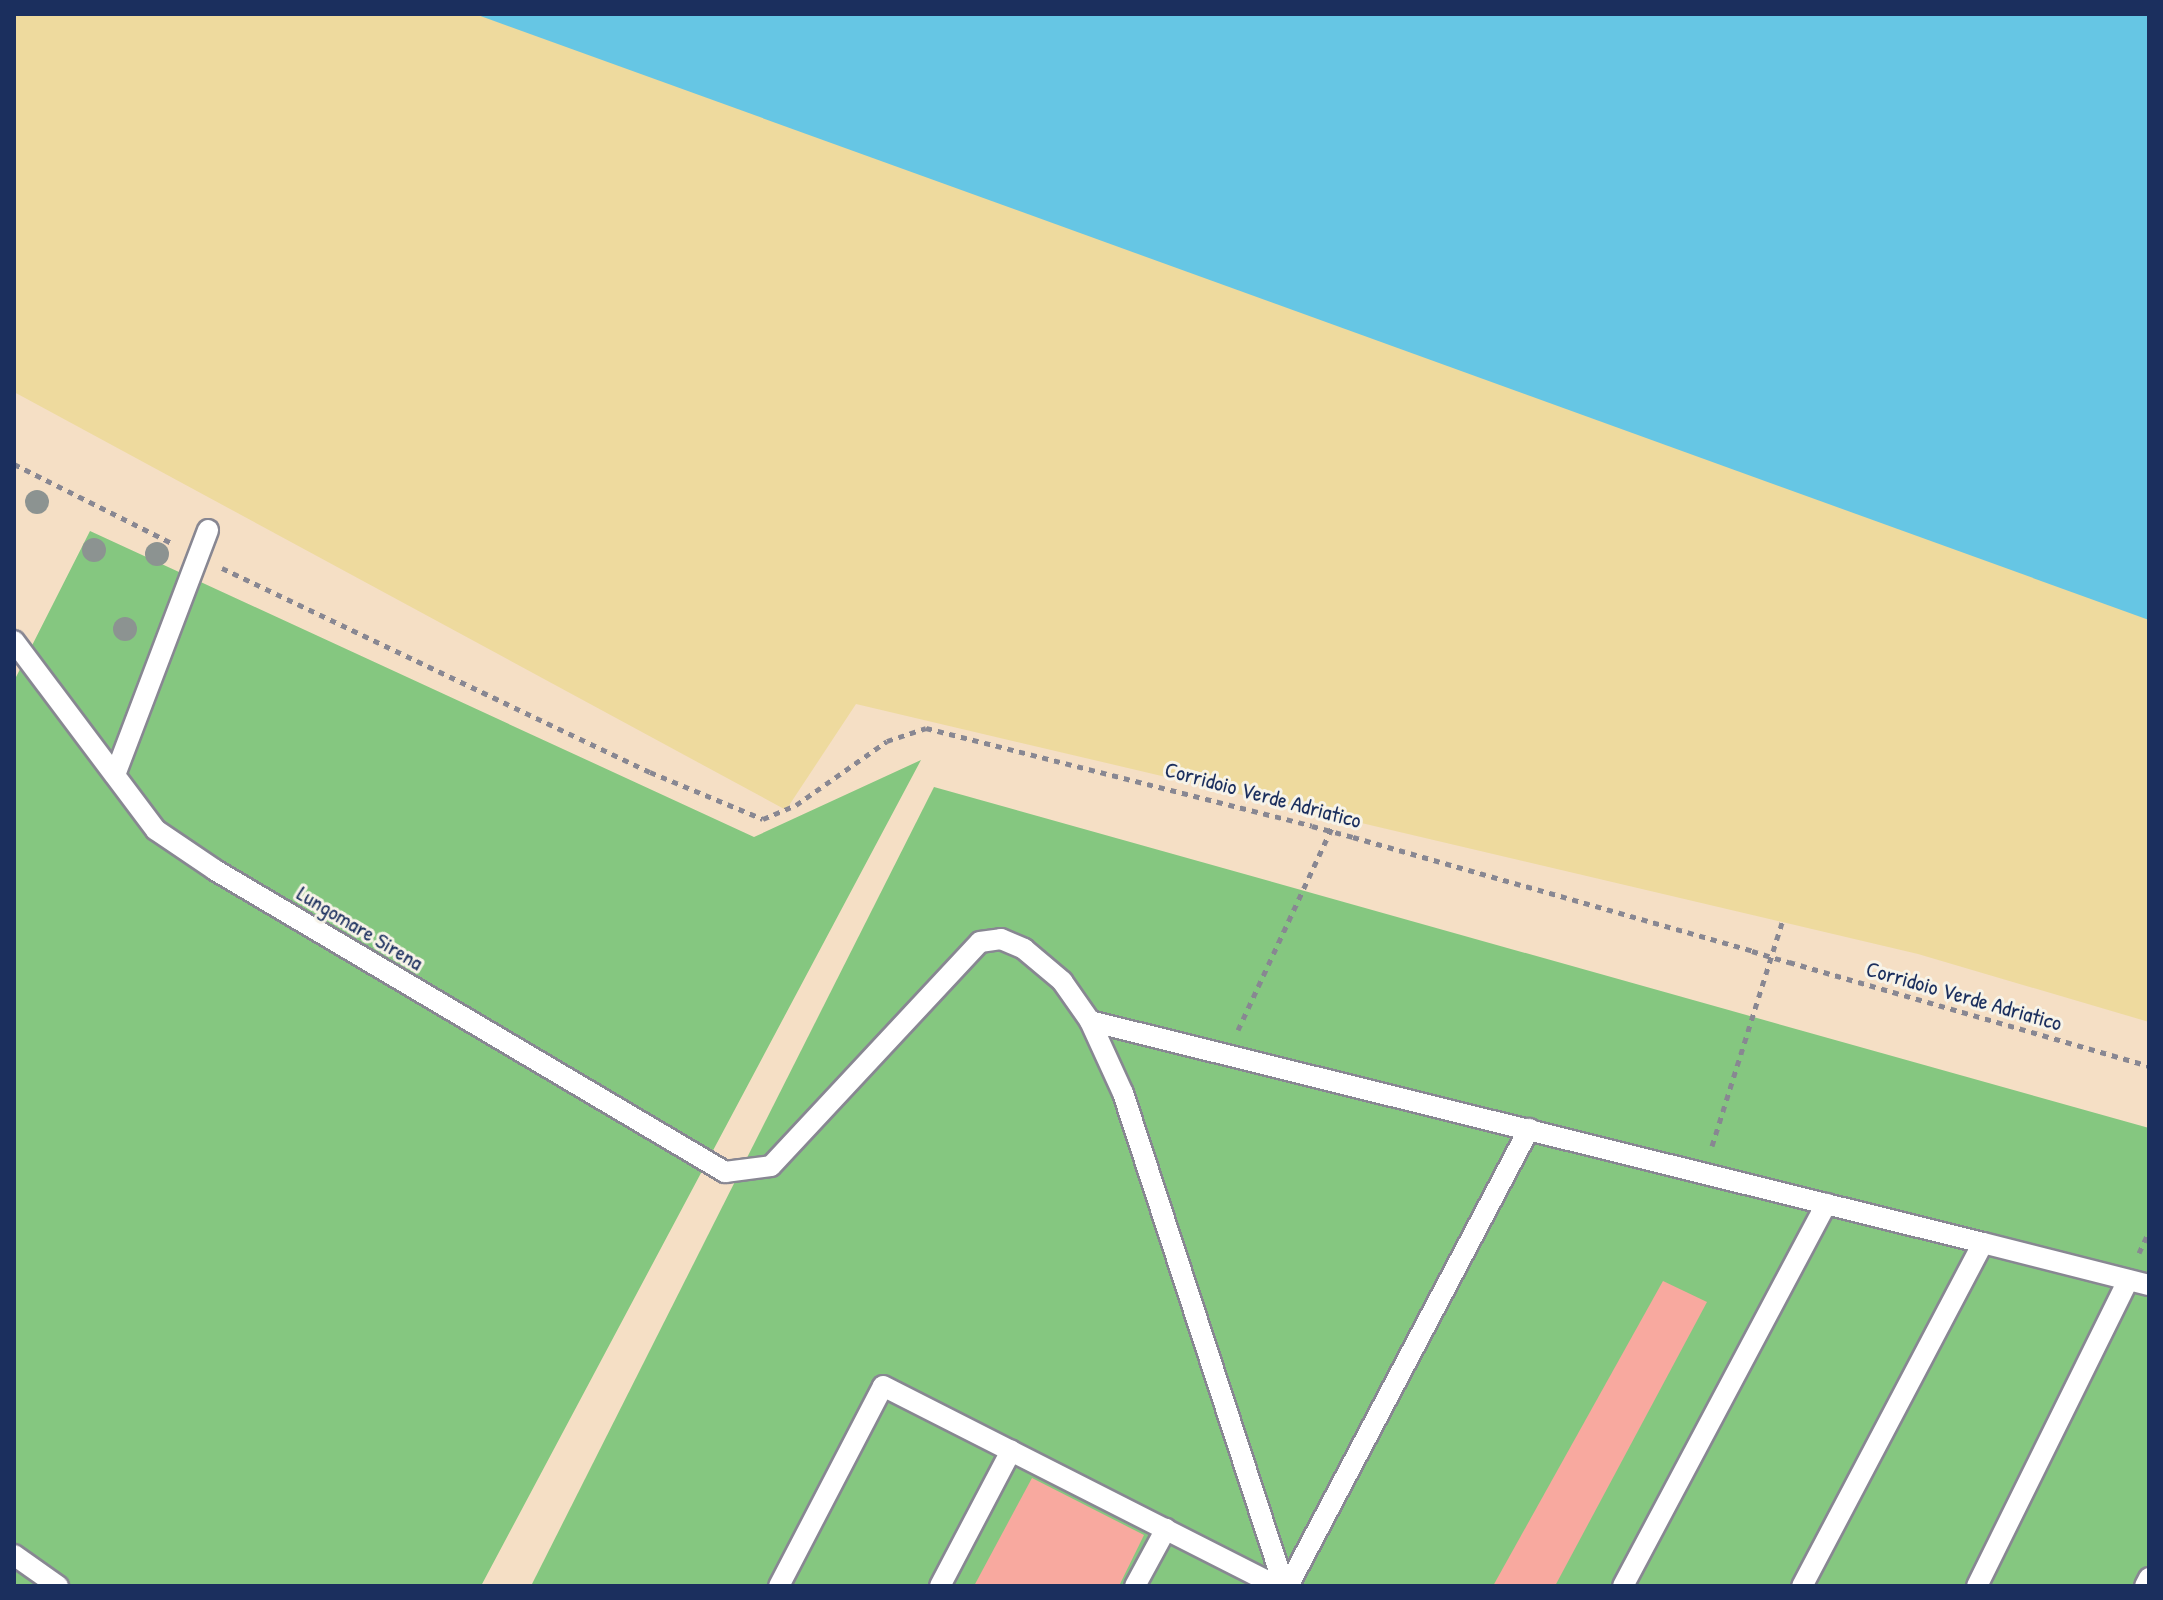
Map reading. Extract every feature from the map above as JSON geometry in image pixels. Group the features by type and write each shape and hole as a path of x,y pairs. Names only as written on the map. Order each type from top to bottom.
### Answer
{"lane":[{"path":"115,775 208,530"},
{"name":"Lungomare Sirena","path":"14,641 156,830 215,870 725,1172 771,1166 980,942 1001,939 1024,949 1062,981 1090,1021"},
{"path":"1090,1021 2149,1285"},
{"path":"1090,1021 1123,1093 1286,1586"},
{"path":"1286,1586 1529,1129"},
{"path":"1623,1586 1826,1204"},
{"path":"1802,1586 1983,1243"},
{"path":"1977,1586 2128,1280"},
{"path":"779,1586 883,1386 1277,1586"},
{"path":"940,1586 1011,1451"},
{"path":"1135,1586 1166,1529"},
{"path":"14,1555 58,1586"},
{"path":"2145,1586 2149,1578"}],"path":[{"path":"14,464 197,556"},
{"name":"Corridoio Verde Adriatico","path":"197,556 650,772 763,819 796,805 887,741 926,728 1353,837 2149,1066"},
{"path":"1228,1053 1337,817"},
{"path":"1704,1173 1782,922"}],"green space":[{"path":"90,531 754,837 921,760 481,1586 14,1586 14,681"},
{"path":"934,787 2149,1128 2149,1586 531,1586"}],"sand":[{"path":"14,14 482,14 2149,616 2149,1022 1918,954 856,704 786,810 14,392"}],"water":[{"path":"475,14 2149,14 2149,620"}],"building":[{"path":"1663,1281 1707,1302 1555,1586 1493,1586"},
{"path":"1032,1478 1144,1535 1119,1586 974,1586"}]}
